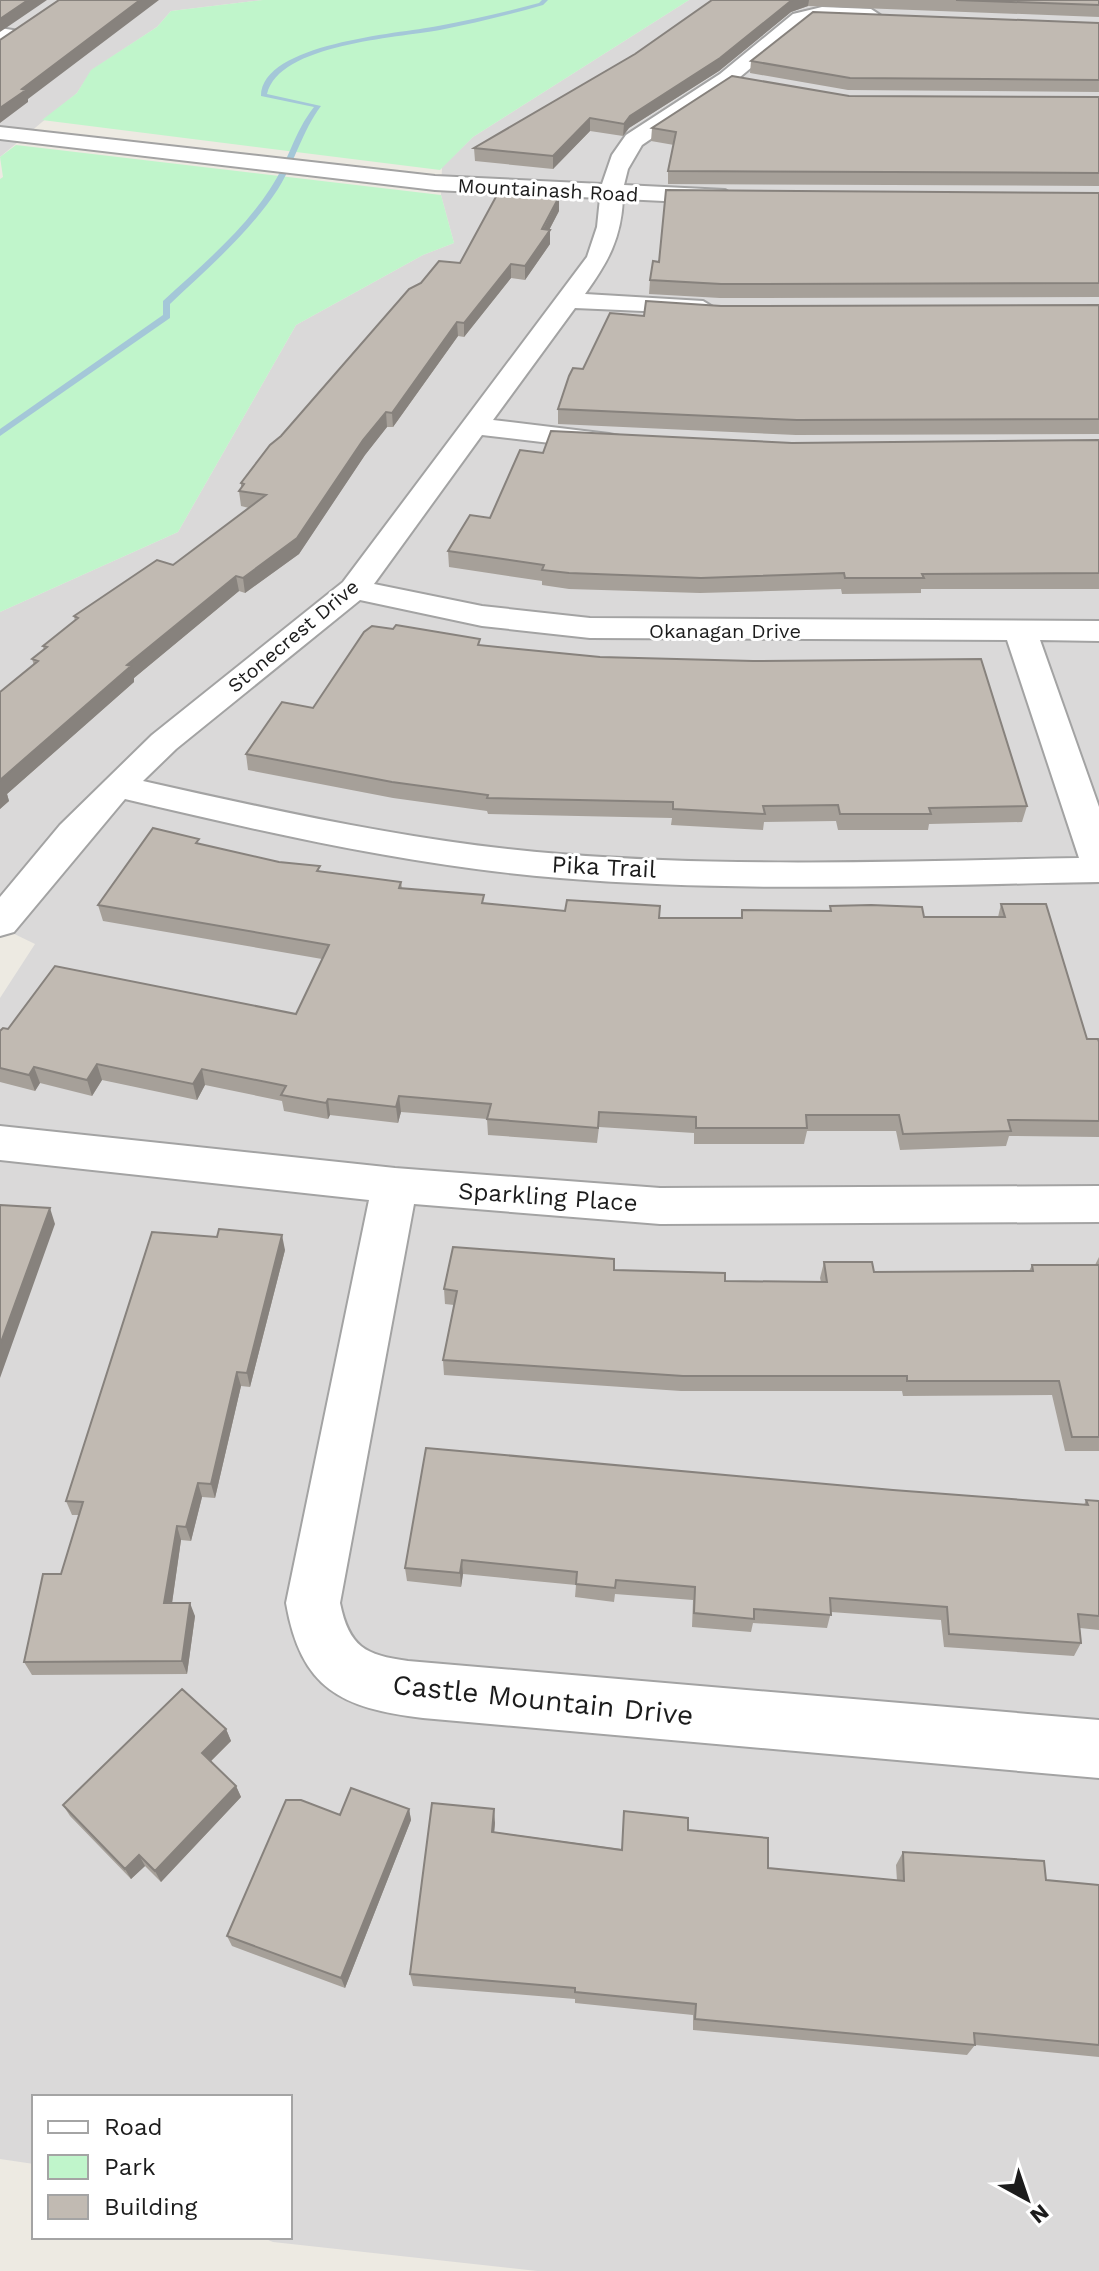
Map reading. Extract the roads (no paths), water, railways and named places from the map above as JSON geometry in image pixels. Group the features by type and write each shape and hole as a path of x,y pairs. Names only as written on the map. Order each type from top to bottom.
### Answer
{"street":[{"name":"Stonecrest Drive","path":"0,923 73,833 117,786 164,742 354,589 570,300 606,244 611,179 634,140 727,78 800,18 822,13 885,16"},
{"path":"727,78 753,83"},
{"name":"Mountainash Road","path":"0,133 392,179 612,193 741,197"},
{"path":"570,300 734,310"},
{"path":"476,426 632,444"},
{"name":"Okanagan Drive","path":"354,589 482,616 603,629 1099,631"},
{"path":"1020,631 1099,860"},
{"name":"Pika Trail","path":"117,786 375,841 561,866 720,872 1099,870"},
{"name":"Sparkling Place","path":"0,1143 395,1185 660,1206 1099,1204"},
{"name":"Castle Mountain Drive","path":"395,1185 313,1603 328,1651 349,1670 384,1686 424,1691 1099,1749"}],"waterway":[{"path":"0,433 167,316 166,303 231,242 274,190 301,131 318,106 263,95 269,78 282,66 324,49 478,20 541,4 545,0"}]}
